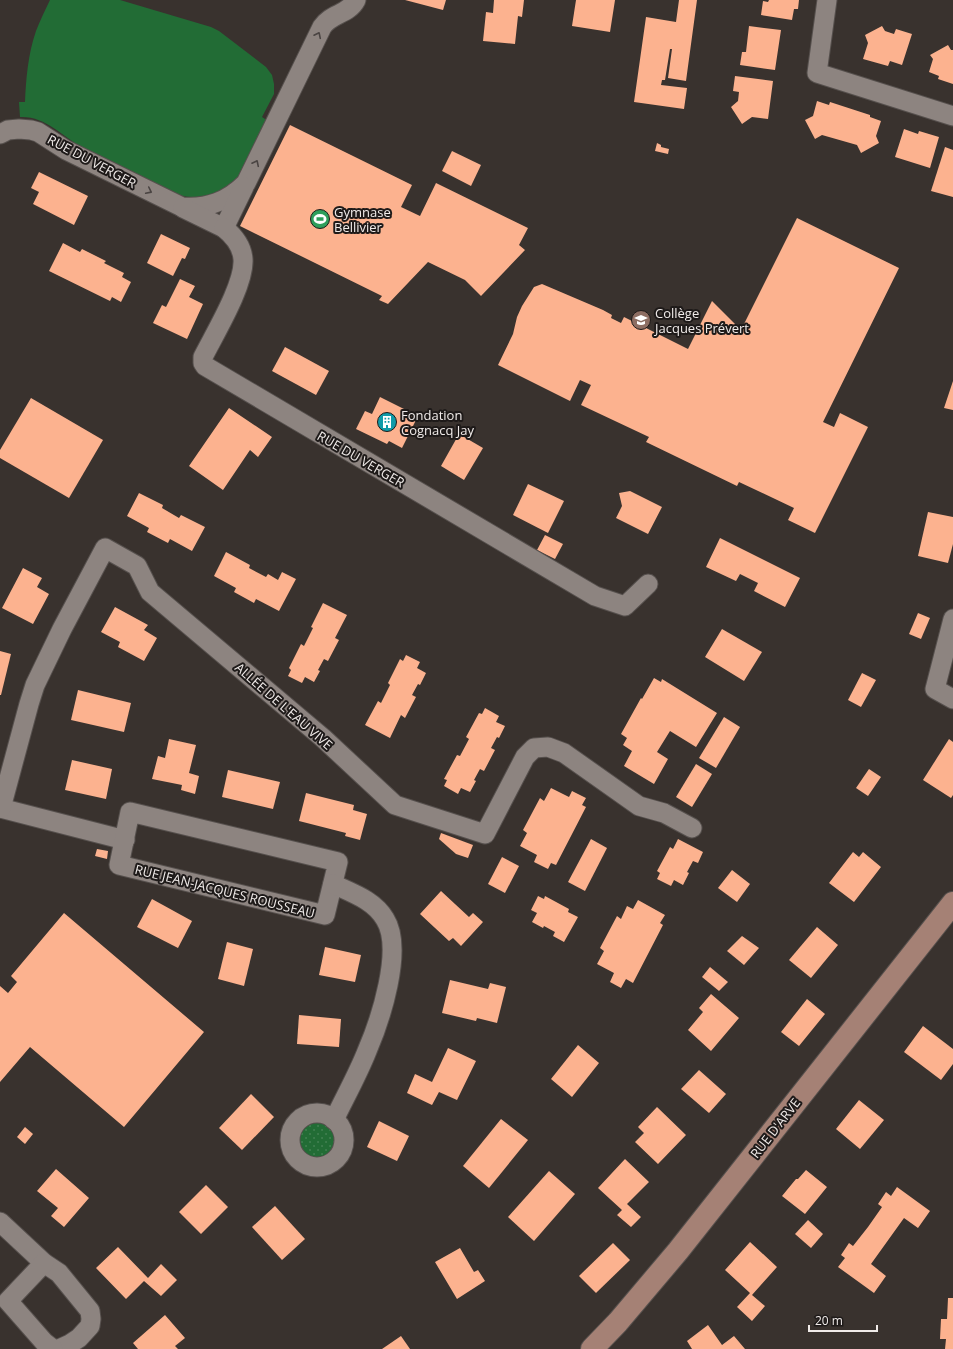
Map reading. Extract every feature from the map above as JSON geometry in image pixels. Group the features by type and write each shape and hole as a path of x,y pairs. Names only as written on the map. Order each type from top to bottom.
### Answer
{"main road":[{"name":"RUE D'ARVE","path":"592,1349 618,1322 678,1252 953,903"}],"street":[{"name":"RUE DU VERGER","path":"224,228 326,21 332,16 345,12 351,8 356,0"},
{"path":"827,0 817,73 953,116"},
{"name":"RUE DU VERGER","path":"0,134 8,130 19,129 38,132 66,150 224,228 233,236 240,248 243,259 242,275 203,357 203,363 205,366 595,596 625,606 648,584"},
{"name":"RUE DU VERGER","path":"182,207 200,207 215,204 234,194 246,182"},
{"name":"ALLÉE DE L'EAU VIVE","path":"1,808 35,685 62,629 105,548 137,566 150,592 323,738 395,805 485,834 525,757 534,748 548,747 564,753 639,806 664,813 692,828"},
{"path":"953,619 935,690 953,699"},
{"path":"1,808 125,840"},
{"name":"RUE JEAN-JACQUES ROUSSEAU","path":"130,812 338,862 325,915 119,865 125,840 130,812"},
{"path":"333,884 360,897 379,911 386,920 392,940 390,976 373,1037 334,1120"},
{"path":"0,1222 44,1263 59,1273 90,1311 92,1319 90,1326 79,1338 59,1349"},
{"path":"44,1263 8,1301 44,1342 53,1349"}],"green space":[{"path":"50,0 120,0 211,27 219,31 266,67 272,75 274,84 274,94 262,117 268,121 238,178 225,189 211,195 203,197 187,197 179,195 74,143 46,123 20,117 19,102 25,102 28,66 33,40"},
{"path":"317,1120 325,1122 331,1126 335,1132 337,1140 335,1148 331,1154 325,1158 317,1160 309,1158 303,1154 299,1148 297,1140 299,1132 303,1126 309,1122"}],"building":[{"path":"405,0 446,0 443,10"},
{"path":"494,0 524,0 522,17 518,16 515,44 483,41 486,12 493,13"},
{"path":"576,0 615,0 610,32 572,26"},
{"path":"679,0 697,0 686,81 668,78 672,49 670,49 665,80 662,80 661,85 687,88 684,109 634,102 646,17 676,22"},
{"path":"769,0 799,0 798,9 794,9 792,20 761,15 763,1 768,2"},
{"path":"749,26 781,30 775,70 740,65 742,52 746,52"},
{"path":"882,26 885,31 894,34 896,29 912,34 902,65 890,61 888,66 863,59 868,43 865,35"},
{"path":"948,45 951,50 953,50 953,84 938,79 939,76 929,72 933,59 930,55"},
{"path":"735,76 773,81 768,119 752,117 742,124 731,107 738,101 739,92 733,91"},
{"path":"817,101 829,105 830,102 870,115 870,117 881,121 876,136 879,143 861,153 857,145 822,135 815,139 805,120 813,116"},
{"path":"290,125 412,185 401,207 420,216 436,183 528,228 519,245 525,250 481,296 465,280 428,262 388,304 379,300 382,296 240,226"},
{"path":"904,129 918,134 919,131 939,137 930,168 895,157"},
{"path":"657,143 661,145 661,147 669,149 668,154 655,151"},
{"path":"945,147 953,150 953,197 931,191"},
{"path":"452,151 481,165 471,186 442,171"},
{"path":"39,172 88,196 74,225 33,204 39,192 31,188"},
{"path":"797,218 899,268 823,422 834,427 840,413 868,427 815,533 788,520 794,508 739,482 737,486 646,442 649,437 581,405 591,385 580,380 570,401 498,365 513,334 517,317 522,306 534,287 542,284 603,310 612,315 611,318 621,323 624,317 688,349 712,301 741,330"},
{"path":"161,234 190,248 185,259 182,258 173,276 147,263"},
{"path":"63,243 80,252 82,249 106,261 104,263 124,273 122,277 131,282 121,302 112,297 110,301 49,271"},
{"path":"180,279 195,286 189,297 203,304 187,339 153,323 162,305 166,307"},
{"path":"285,347 329,371 316,395 272,371"},
{"path":"953,381 953,410 944,408"},
{"name":"Fondation Cognacq Jay","path":"380,397 418,416 402,448 389,441 387,444 356,429 365,411 372,414"},
{"path":"31,398 103,440 69,498 0,458 0,450"},
{"path":"229,408 272,437 258,457 250,450 223,490 189,466"},
{"path":"459,434 483,448 464,480 441,466"},
{"path":"528,484 564,501 548,533 513,515"},
{"path":"630,491 662,507 648,534 616,518 622,506 619,493"},
{"path":"139,493 163,505 162,508 179,518 181,515 205,527 192,551 170,539 168,543 147,532 149,528 127,516"},
{"path":"928,512 953,517 953,544 948,563 918,556"},
{"path":"545,535 563,544 555,559 537,550"},
{"path":"720,538 800,578 785,607 754,591 758,583 740,574 736,581 706,567"},
{"path":"226,552 250,565 249,568 266,577 268,574 278,580 282,572 296,579 279,611 256,599 254,603 234,592 236,588 214,576"},
{"path":"23,568 42,578 37,587 49,594 33,624 2,608"},
{"path":"323,603 347,615 335,638 339,640 328,661 324,659 314,682 305,677 302,683 288,676 291,670 289,668 301,644 304,646 313,628 311,627"},
{"path":"115,607 148,625 144,630 157,638 144,661 118,647 120,642 101,632"},
{"path":"918,613 930,618 921,639 909,634"},
{"path":"722,629 762,652 744,681 705,657"},
{"path":"0,651 11,654 1,695 0,695"},
{"path":"406,655 420,662 417,668 426,673 420,685 418,684 412,695 416,697 405,718 401,715 390,738 365,725 378,701 381,703 390,685 388,683 400,659 403,661"},
{"path":"862,673 876,680 861,707 848,700"},
{"path":"654,678 661,682 662,679 717,713 696,747 670,731 657,752 668,759 654,784 624,766 632,751 623,745 627,738 621,734"},
{"path":"78,690 131,703 124,732 71,720"},
{"path":"485,708 499,716 496,722 505,726 499,738 497,737 491,748 495,750 484,771 480,769 470,792 461,788 458,794 444,786 447,780 444,779 457,755 460,756 469,739 466,737 479,713 482,714"},
{"path":"724,717 740,727 716,768 699,758"},
{"path":"169,739 196,745 189,773 199,776 195,794 181,790 182,785 152,779 158,756 165,758"},
{"path":"949,739 953,742 953,795 951,798 923,780"},
{"path":"72,760 112,769 106,799 65,790"},
{"path":"696,764 712,774 692,807 676,797"},
{"path":"869,769 881,777 868,796 856,788"},
{"path":"228,770 280,782 273,809 222,797"},
{"path":"551,788 569,797 572,791 586,798 582,805 586,807 556,865 551,863 548,869 534,862 537,855 520,846 527,833 523,830 540,798 544,801"},
{"path":"306,793 354,805 353,810 367,814 360,840 345,836 346,833 299,821"},
{"path":"441,833 473,845 468,858 456,854 439,839"},
{"path":"591,839 607,848 585,891 568,882"},
{"path":"678,839 703,852 698,863 693,861 687,872 689,873 683,885 674,880 671,886 657,879 660,873 657,871 670,847 673,849"},
{"path":"97,849 108,851 107,859 95,856"},
{"path":"853,852 859,857 863,852 881,867 854,902 829,883"},
{"path":"502,857 519,866 505,893 488,884"},
{"path":"732,870 750,884 737,902 718,888"},
{"path":"441,891 469,917 473,913 483,922 461,946 453,938 449,941 420,914"},
{"path":"538,896 544,899 545,896 569,909 568,912 578,917 564,942 553,936 555,932 532,922 537,913 531,910"},
{"path":"152,899 192,921 178,948 137,927"},
{"path":"638,900 665,915 660,923 663,925 633,983 626,979 621,988 610,982 614,973 597,964 604,951 600,948 617,916 621,919 627,906 633,909"},
{"path":"64,913 204,1032 124,1127 30,1047 0,1082 0,986 8,993 17,982 11,976"},
{"path":"817,927 838,945 811,978 789,960"},
{"path":"742,936 759,948 744,965 727,951"},
{"path":"227,942 253,949 244,986 218,979"},
{"path":"325,947 361,955 355,982 319,975"},
{"path":"710,967 728,982 719,991 702,977"},
{"path":"450,980 488,989 490,983 506,987 497,1023 477,1018 476,1021 442,1013"},
{"path":"711,994 739,1018 711,1051 688,1030 703,1012 699,1008"},
{"path":"807,999 825,1014 799,1046 781,1032"},
{"path":"299,1015 341,1019 339,1047 297,1044"},
{"path":"923,1026 953,1049 953,1064 941,1080 904,1052"},
{"path":"578,1045 599,1063 572,1097 551,1079"},
{"path":"448,1048 476,1061 457,1100 439,1092 432,1105 407,1093 415,1074 432,1082"},
{"path":"699,1070 726,1094 709,1113 681,1089"},
{"path":"251,1094 274,1117 242,1150 219,1128"},
{"path":"859,1100 884,1120 860,1149 836,1129"},
{"path":"657,1107 686,1135 658,1164 635,1142 644,1133 638,1127"},
{"path":"501,1119 528,1140 489,1188 463,1166"},
{"path":"379,1121 409,1136 397,1161 367,1147"},
{"path":"25,1127 33,1134 25,1144 17,1137"},
{"path":"625,1159 649,1182 627,1204 641,1217 631,1227 617,1215 622,1210 598,1188"},
{"path":"56,1169 89,1198 64,1227 51,1216 58,1208 37,1191"},
{"path":"806,1170 827,1187 805,1214 782,1196 796,1179 798,1179"},
{"path":"549,1171 575,1194 534,1241 508,1217"},
{"path":"206,1185 228,1207 201,1234 179,1212"},
{"path":"897,1187 930,1211 918,1228 904,1218 871,1264 886,1276 874,1293 838,1267 845,1258 841,1255 849,1243 853,1246 882,1207 878,1204 886,1192 891,1196"},
{"path":"275,1206 305,1239 282,1260 252,1227"},
{"path":"808,1220 823,1234 811,1248 795,1234"},
{"path":"750,1242 777,1267 752,1295 765,1306 752,1321 737,1307 750,1293 725,1270"},
{"path":"613,1243 630,1260 596,1293 579,1276"},
{"path":"118,1247 148,1278 161,1264 177,1280 161,1296 144,1281 126,1299 96,1268"},
{"path":"460,1248 474,1272 478,1270 485,1281 457,1299 435,1262"},
{"path":"948,1298 953,1298 953,1349 945,1349 946,1339 940,1339 941,1319 947,1319"},
{"path":"165,1315 185,1338 175,1346 178,1349 138,1349 133,1343"},
{"path":"708,1325 722,1345 734,1336 745,1349 692,1349 687,1341"},
{"path":"401,1336 410,1349 382,1349"}],"place":[{"name":"Gymnase Bellivier","path":"320,219"},
{"name":"Collège Jacques Prévert","path":"641,320"},
{"name":"Fondation Cognacq Jay","path":"387,422"}]}
